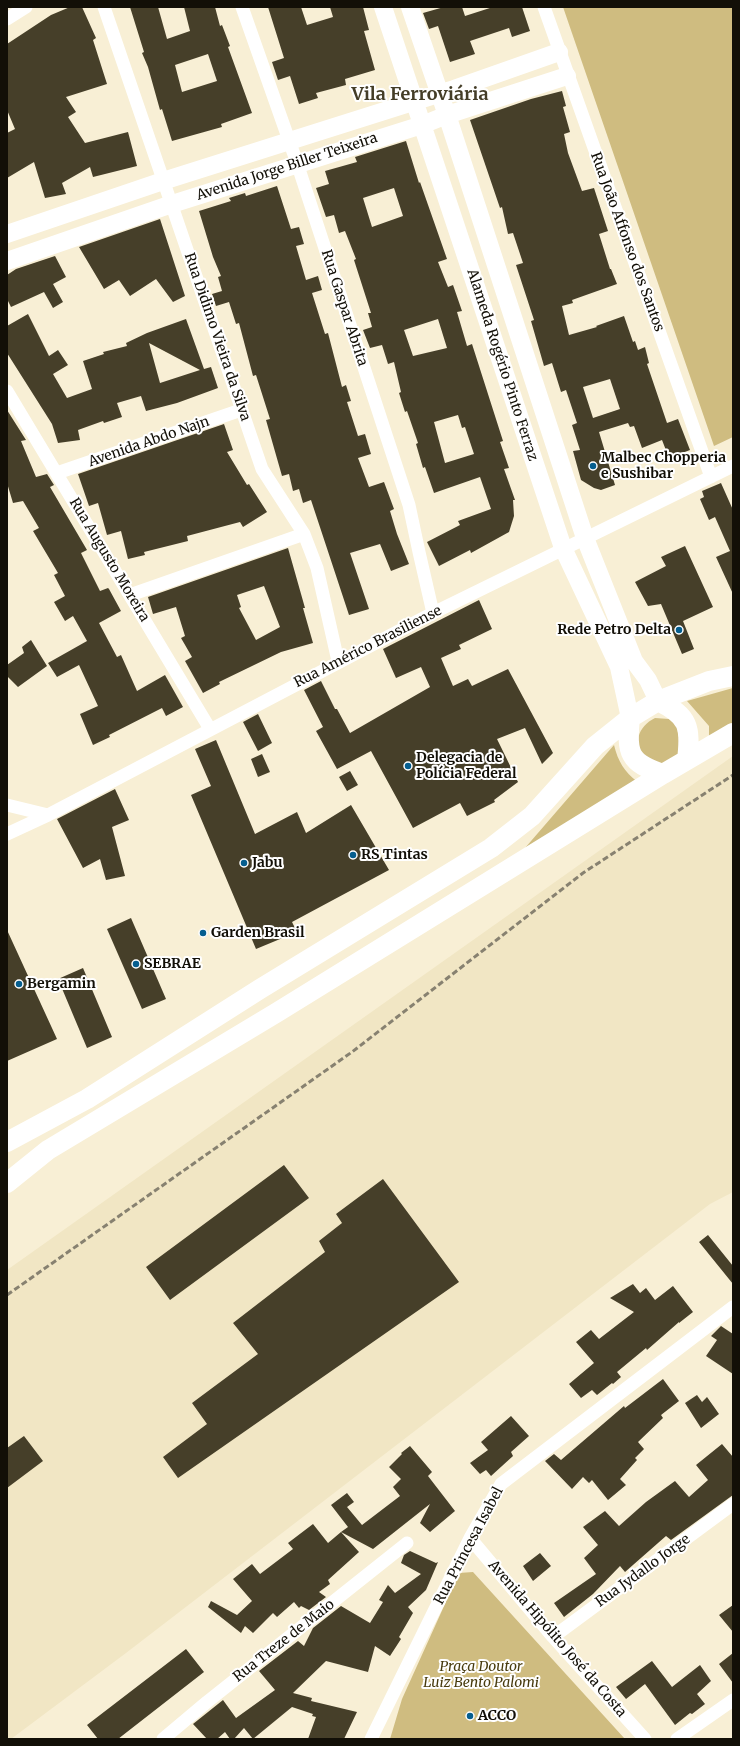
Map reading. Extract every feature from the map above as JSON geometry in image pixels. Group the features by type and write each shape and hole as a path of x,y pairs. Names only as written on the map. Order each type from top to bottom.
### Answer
{"main road":[{"path":"7,1142 87,1099 260,989 491,848 532,816 595,746 630,718 658,701 709,682 733,676"},
{"path":"658,701 675,709 685,722 690,736 687,760"},
{"path":"630,718 628,738 629,749 634,760 648,769 663,774"},
{"path":"7,1182 48,1150 296,1000 663,774 733,733"}],"street":[{"path":"7,19 26,7"},
{"name":"Rua Didimo Vieira da Silva","path":"104,7 262,469 304,534 317,568 338,661"},
{"name":"Rua Gaspar Abrita","path":"242,7 297,163 409,505 434,613"},
{"name":"Alameda Rogério Pinto Ferraz","path":"383,7 563,548 619,667 630,718"},
{"name":"Alameda Rogério Pinto Ferraz","path":"410,7 447,115 585,538 634,662 648,680 658,701"},
{"name":"Rua João Affonso dos Santos","path":"544,7 567,76 710,477"},
{"name":"Avenida Jorge Biller Teixeira","path":"7,234 163,181 439,94 559,52"},
{"name":"Avenida Jorge Biller Teixeira","path":"7,261 172,204 297,163 422,125 447,115 567,76"},
{"name":"Rua Augusto Moreira","path":"7,391 210,729"},
{"name":"Avenida Abdo Najn","path":"57,473 242,410"},
{"name":"Rua Américo Brasiliense","path":"7,834 48,816 338,661 563,548 733,466"},
{"path":"130,595 304,534"},
{"path":"7,805 48,816"},
{"name":"Rua Princesa Isabel","path":"371,1739 470,1538 501,1484 733,1307"},
{"name":"Rua Jydallo Jorge","path":"553,1637 733,1504"},
{"name":"Avenida Hipólito José da Costa","path":"470,1538 553,1637 645,1739"},
{"name":"Rua Treze de Maio","path":"163,1739 207,1702 407,1543"},
{"path":"676,1739 733,1700"}],"shaded area":[{"path":"733,756 733,1192 710,1204 126,1653 11,1739 7,1739 7,1270"}],"green space":[{"path":"563,7 733,7 733,437 714,446"},
{"path":"733,688 733,723 709,738 709,726 687,701"},
{"path":"655,718 669,719 676,723 682,752 663,764 647,759 639,748 638,742 641,731 644,726"},
{"path":"614,745 622,766 638,782 525,848"},
{"name":"Praça Doutor Luiz Bento Palomi","path":"473,1572 625,1739 390,1739 402,1699 459,1573"}],"building":[{"path":"70,7 82,7 96,38 93,40 107,84 66,97 76,112 68,117 85,143 128,132 137,166 93,177 90,167 62,183 66,194 45,198 34,162 7,178 7,133 15,129 7,110 7,44 51,15"},
{"path":"130,7 158,7 167,39 190,31 184,7 215,7 220,26 222,25 230,46 228,47 252,113 221,124 222,127 172,141 162,109 160,110 148,67 142,53 144,52","holes":["208,54 217,81 182,92 175,65"]},
{"path":"268,7 301,7 307,25 333,17 330,7 363,7 369,30 364,31 375,70 345,79 346,85 316,93 318,98 299,104 290,76 278,80 272,62 284,58"},
{"path":"444,7 462,7 465,16 493,7 522,7 530,31 512,37 509,28 470,41 475,54 450,62 438,26 429,29 423,13"},
{"path":"562,91 566,106 563,107 570,132 564,134 568,153 582,191 594,188 608,231 599,234 610,269 617,284 572,300 573,303 562,306 569,335 597,327 596,326 624,316 633,342 635,341 638,350 645,347 649,363 647,364 667,423 678,419 690,450 669,458 662,440 642,448 634,426 630,427 628,423 599,432 615,485 601,490 594,488 581,480 573,451 580,450 572,425 577,423 566,390 561,392 552,363 544,366 531,321 534,320 516,265 523,263 513,233 508,234 502,207 500,208 470,120 531,99","holes":["610,379 620,409 593,418 583,387"]},
{"path":"406,141 419,183 420,182 447,259 438,262 448,287 453,285 462,311 457,312 467,346 472,344 503,441 500,442 509,468 504,469 515,500 513,500 514,516 509,532 471,553 470,550 439,566 427,542 460,525 458,521 491,509 480,477 434,493 425,467 423,468 416,444 418,443 399,393 401,392 394,362 388,364 382,345 370,348 363,330 372,327 368,313 371,313 354,260 356,259 345,231 339,233 334,215 326,217 316,188 329,184 325,171 357,162 355,157","holes":["394,188 403,216 372,227 363,198","438,319 447,348 413,356 404,330","458,415 462,428 465,427 474,454 445,463 434,422"]},
{"path":"277,186 291,229 299,227 304,244 296,246 306,280 318,276 322,290 312,293 325,334 328,333 342,387 346,385 351,401 347,402 358,436 365,434 371,454 358,458 369,487 384,482 394,509 390,511 397,534 409,564 391,571 380,544 350,553 369,609 349,615 311,500 303,503 299,489 293,491 289,474 282,476 266,420 270,419 256,375 253,376 239,323 236,324 229,302 216,306 212,294 222,291 218,277 221,276 213,257 199,211 231,201 229,198 245,193 246,196"},
{"path":"160,219 185,296 173,302 156,279 130,296 119,280 104,289 79,247"},
{"path":"55,256 66,277 53,284 63,302 53,308 44,292 11,307 7,299 7,275 16,269"},
{"path":"28,314 49,356 58,350 68,365 53,374 67,398 92,389 83,361 104,354 103,352 127,346 126,343 147,333 186,319 204,369 211,367 218,388 177,403 146,411 141,396 117,403 122,417 104,423 103,421 78,430 80,440 58,443 52,424 7,353 7,326","holes":["149,343 200,370 160,383"]},
{"path":"7,410 26,440 21,441 36,477 47,474 54,485 50,487 87,550 81,553 100,591 108,588 121,611 99,623 117,657 121,655 137,691 165,675 183,707 166,716 162,708 109,735 110,737 93,745 80,714 98,706 79,665 57,677 48,663 87,641 73,616 65,621 54,602 65,596 54,575 58,573 33,531 39,528 23,501 13,503 7,483"},
{"path":"224,424 233,450 227,452 247,485 249,484 267,512 243,527 240,522 187,536 188,541 144,552 145,555 128,559 121,531 107,535 98,503 89,506 78,474"},
{"path":"721,483 733,510 733,594 716,557 730,551 715,517 709,520 700,499 704,497 702,491"},
{"path":"685,546 713,607 683,621 694,649 682,654 661,604 648,606 635,582 666,566 661,557"},
{"path":"288,548 313,643 281,652 219,682 220,684 203,693 185,661 192,657 181,638 185,636 176,607 153,614 148,597","holes":["264,586 280,627 256,640 239,608 241,607 237,595"]},
{"path":"479,600 492,629 459,645 461,649 441,658 453,686 468,679 472,686 508,669 553,753 542,764 525,728 497,739 518,782 494,800 495,802 467,816 460,803 413,828 371,751 337,769 316,731 323,727 304,690 321,681 335,709 337,709 350,733 430,687 421,667 396,678 383,649"},
{"path":"31,640 47,666 18,687 7,676 7,665 24,653 22,647"},
{"path":"258,714 272,743 258,751 243,722"},
{"path":"216,740 255,834 297,812 306,833 351,805 389,870 292,922 297,932 256,949 191,795 211,786 195,749"},
{"path":"262,754 270,772 258,777 251,759"},
{"path":"350,771 358,785 347,791 339,777"},
{"path":"115,789 129,820 112,827 125,876 106,880 100,859 83,868 57,819"},
{"name":"SEBRAE","path":"131,918 166,999 142,1009 107,929"},
{"name":"Bergamin","path":"7,930 57,1039 7,1061"},
{"path":"83,968 112,1037 87,1048 58,979"},
{"path":"284,1165 309,1198 170,1300 146,1267"},
{"path":"383,1179 459,1282 178,1478 163,1457 207,1424 192,1403 258,1354 233,1323 325,1252 319,1241 342,1223 336,1214"},
{"path":"708,1235 733,1266 733,1284 699,1242"},
{"path":"633,1284 640,1293 646,1288 655,1300 673,1286 693,1312 679,1322 647,1350 646,1348 617,1372 621,1377 613,1384 612,1383 597,1395 592,1390 581,1398 569,1384 594,1363 576,1342 591,1330 599,1339 634,1312 610,1298"},
{"path":"721,1326 733,1334 733,1374 706,1356 717,1340 711,1336"},
{"path":"663,1379 679,1401 661,1415 663,1418 638,1442 644,1449 635,1458 637,1460 620,1479 626,1485 608,1500 592,1480 589,1483 583,1477 572,1489 545,1461 554,1454 561,1460 624,1406 625,1408"},
{"path":"697,1395 702,1402 707,1397 719,1414 701,1428 685,1403"},
{"path":"511,1416 529,1436 511,1452 513,1456 491,1476 486,1470 480,1474 470,1463 488,1450 481,1442"},
{"path":"24,1436 43,1461 7,1488 7,1448"},
{"path":"722,1444 733,1457 733,1495 671,1540 666,1536 625,1572 620,1566 593,1594 564,1617 554,1603 596,1574 584,1558 598,1545 583,1527 605,1511 619,1526 646,1502 675,1481 689,1497 708,1480 696,1465"},
{"path":"410,1446 432,1472 428,1476 455,1511 430,1532 420,1523 430,1504 373,1549 341,1532 348,1527 331,1505 347,1493 354,1502 347,1507 362,1525 400,1496 393,1487 401,1479 389,1467 402,1454 401,1453"},
{"path":"313,1524 328,1543 341,1532 359,1552 328,1580 330,1584 319,1592 326,1597 309,1610 301,1606 299,1608 294,1602 277,1617 273,1613 253,1633 245,1626 241,1633 208,1607 211,1601 237,1615 252,1601 233,1579 252,1564 260,1574 293,1549 288,1543"},
{"path":"410,1551 436,1563 438,1562 426,1590 408,1607 413,1613 399,1637 401,1639 390,1656 375,1646 368,1672 326,1661 293,1693 312,1698 311,1701 357,1712 344,1739 308,1739 316,1717 312,1716 313,1714 292,1707 253,1739 244,1728 234,1739 230,1739 225,1732 217,1739 207,1739 193,1724 223,1700 236,1718 275,1690 259,1671 298,1641 304,1646 313,1628 341,1606 370,1623 383,1602 379,1600 388,1585 395,1593 421,1574 401,1563 404,1555"},
{"path":"540,1553 551,1566 533,1581 523,1566"},
{"path":"733,1605 733,1632 719,1615"},
{"path":"186,1649 204,1672 118,1739 98,1739 87,1725"},
{"path":"733,1653 733,1683 719,1664"},
{"path":"652,1661 672,1687 700,1665 711,1681 697,1694 705,1704 692,1714 690,1713 675,1725 645,1684 626,1699 616,1687"}],"railway":[{"path":"7,1295 352,1052 583,873 733,775"}],"place":[{"name":"Malbec Chopperia e Sushibar","path":"593,466"},
{"name":"Rede Petro Delta","path":"679,630"},
{"name":"Delegacia de Polícia Federal","path":"408,766"},
{"name":"RS Tintas","path":"353,855"},
{"name":"Jabu","path":"244,863"},
{"name":"Garden Brasil","path":"203,933"},
{"name":"SEBRAE","path":"136,964"},
{"name":"Bergamin","path":"19,984"},
{"name":"ACCO","path":"470,1716"}],"district":[{"name":"Vila Ferroviária","path":"420,95"}]}
